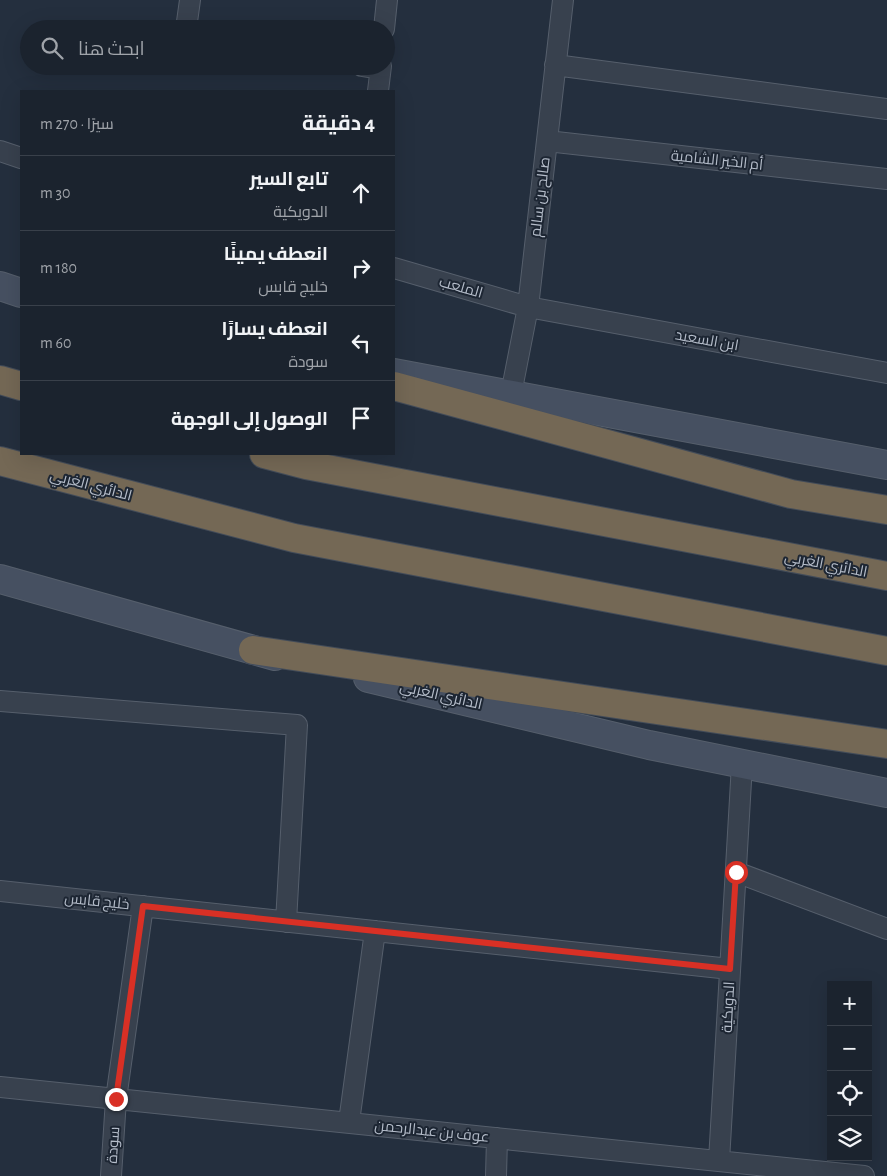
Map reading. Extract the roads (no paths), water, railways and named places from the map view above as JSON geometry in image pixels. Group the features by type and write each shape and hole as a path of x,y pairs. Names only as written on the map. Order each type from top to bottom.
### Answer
{"highway":[{"path":"0,380 20,386"},
{"path":"395,386 790,494 887,510"},
{"name":"الدائري الغربي","path":"268,455 306,465 887,576"},
{"name":"الدائري الغربي","path":"0,460 294,538 887,651"},
{"path":"253,650 887,744"}],"main road":[{"path":"0,286 20,292"},
{"path":"395,373 887,466"},
{"name":"الدائري الغربي","path":"0,579 253,650 649,745 887,793"}],"street":[{"path":"187,20 190,0"},
{"path":"385,20 387,0"},
{"name":"صالح بن سالم","path":"511,394 528,307 563,0"},
{"path":"555,65 887,109"},
{"path":"375,75 378,90"},
{"name":"أم الخير الشامية","path":"547,141 887,179"},
{"path":"0,151 20,158"},
{"name":"الملعب","path":"395,268 528,307"},
{"name":"ابن السعيد","path":"528,307 887,373"},
{"path":"0,701 297,725 286,922"},
{"name":"الدويكية","path":"719,1161 742,764"},
{"path":"736,872 887,930"},
{"name":"خليج قابس","path":"0,891 730,969"},
{"name":"سودة","path":"111,1176 116,1099 143,906"},
{"path":"349,1122 375,931"},
{"name":"عوف بن عبدالرحمن","path":"0,1087 864,1176"},
{"path":"496,1176 497,1138"}]}
